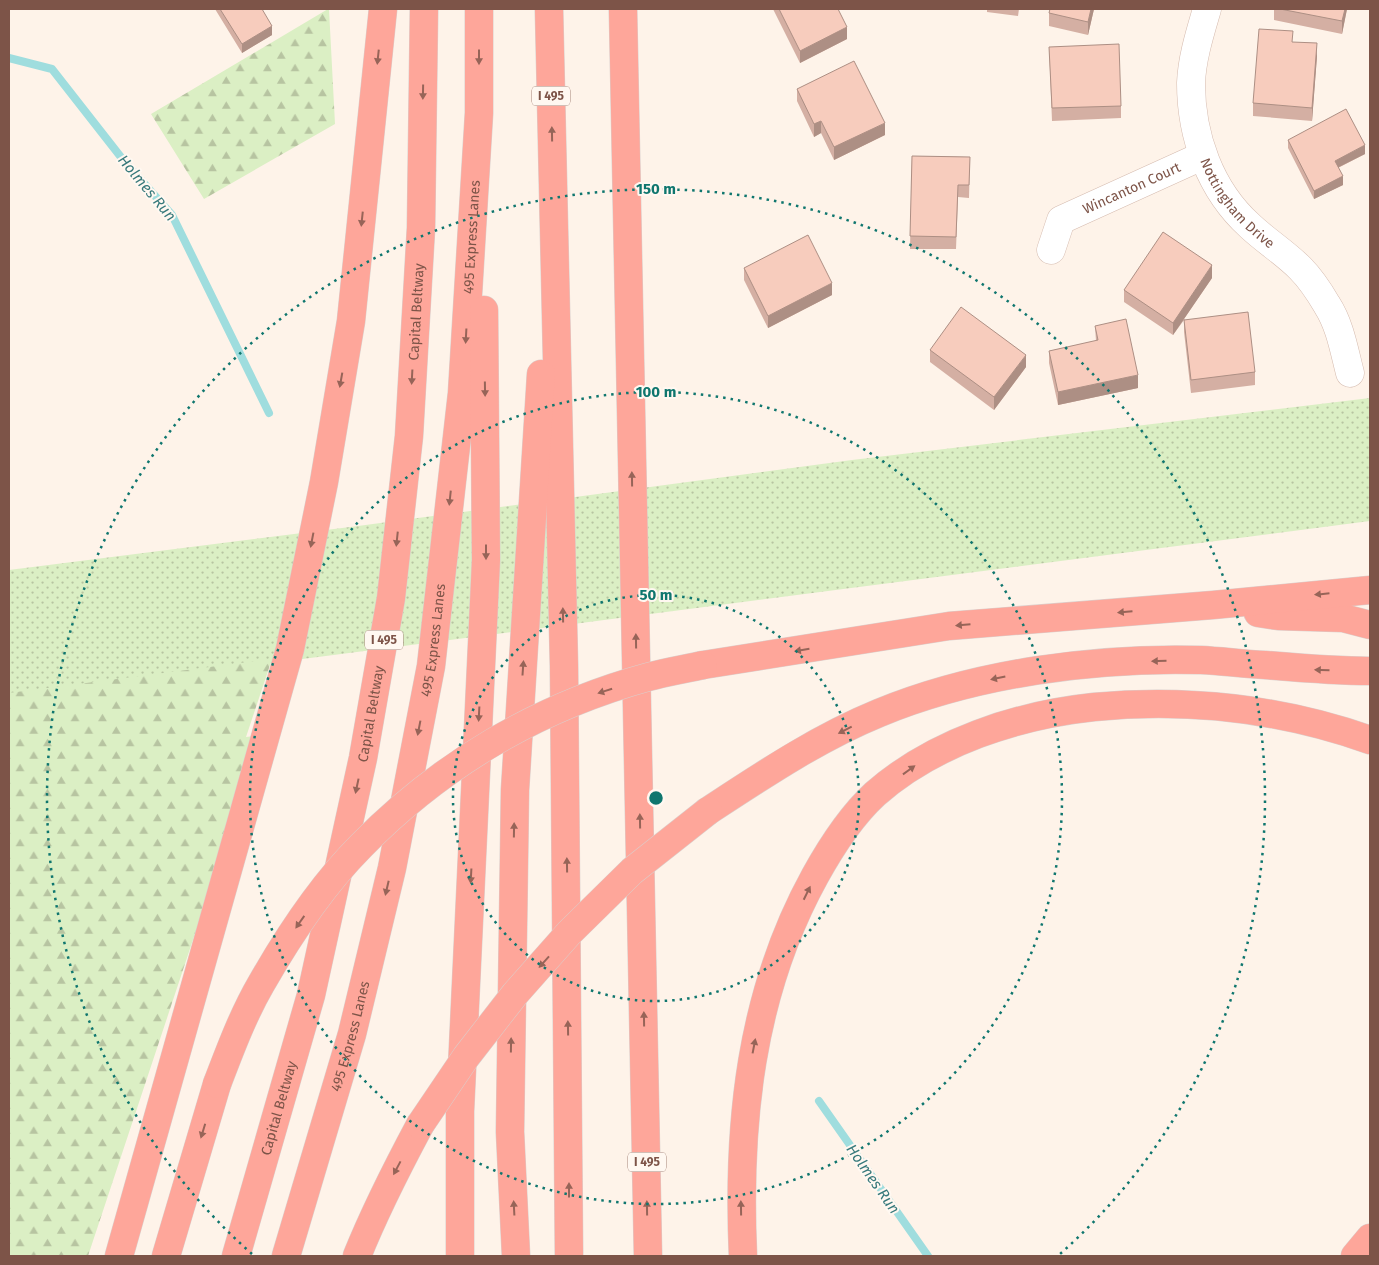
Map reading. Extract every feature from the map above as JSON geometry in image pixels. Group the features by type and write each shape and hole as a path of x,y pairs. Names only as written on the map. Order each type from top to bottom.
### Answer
{"highway":[{"path":"119,1256 290,649 322,491 351,321 383,9"},
{"name":"Capital Beltway","path":"236,1256 311,995 363,758 391,598 409,436 421,238 424,9"},
{"name":"495 Express Lanes","path":"286,1256 352,1034 392,868 432,666 462,393 479,113 479,9"},
{"name":"I 495","path":"550,9 564,666 569,1256"},
{"name":"I 495","path":"623,9 648,1256"},
{"path":"460,1256 461,1101 486,560 485,374 479,113"},
{"path":"516,1256 510,1132 515,790 553,183"},
{"path":"166,1256 217,1084 236,1036 260,985 290,937 322,891 360,846 403,806 448,770 496,740 544,716 591,696 648,677 703,666 948,626 1214,605 1370,590"},
{"path":"1214,605 1278,616 1343,618 1370,625"},
{"path":"357,1256 368,1227 393,1174 420,1125 466,1057 515,994 563,940 632,871 708,811 792,756 878,714 939,692 1003,676 1112,661 1202,660 1306,669 1370,671"},
{"path":"743,1256 740,1205 744,1114 758,1025 788,932 808,890 834,845 875,795 922,760 966,738 1009,724 1065,710 1158,703 1201,705 1295,719 1345,731 1370,740"},
{"path":"1355,1256 1370,1238"}],"street":[{"name":"Nottingham Drive","path":"1207,9 1197,44 1191,82 1193,121 1202,156 1224,196 1249,225 1300,268 1327,305 1342,338 1350,373"},
{"name":"Wincanton Court","path":"1051,250 1061,220 1202,156"}],"green space":[{"path":"328,9 335,124 204,199 151,114"},
{"path":"1370,398 1370,521 9,697 9,570 358,526 852,460"},
{"path":"272,659 246,737 261,735 88,1256 9,1256 9,693"}],"building":[{"path":"220,9 262,9 272,26 242,44"},
{"path":"779,9 838,9 847,27 800,51"},
{"path":"1050,9 1091,9 1088,22 1049,13"},
{"path":"1280,9 1345,9 1342,21"},
{"path":"1259,29 1293,31 1292,42 1317,43 1312,108 1253,103"},
{"path":"1119,44 1121,106 1052,108 1049,47"},
{"path":"854,61 885,123 834,147 821,121 814,124 797,89"},
{"path":"1346,109 1365,145 1335,161 1343,176 1314,191 1288,140"},
{"path":"912,156 970,157 969,185 958,185 956,237 910,236"},
{"path":"1163,232 1212,265 1173,323 1124,290"},
{"path":"808,235 832,283 768,316 744,268"},
{"path":"961,307 1026,355 994,397 930,350"},
{"path":"1248,312 1255,372 1191,380 1184,320"},
{"path":"1126,319 1138,375 1058,392 1049,351 1098,340 1095,326"}],"waterway":[{"name":"Holmes Run","path":"9,58 52,69 124,161 172,215 269,413"},
{"name":"Holmes Run","path":"819,1101 928,1256"}]}
